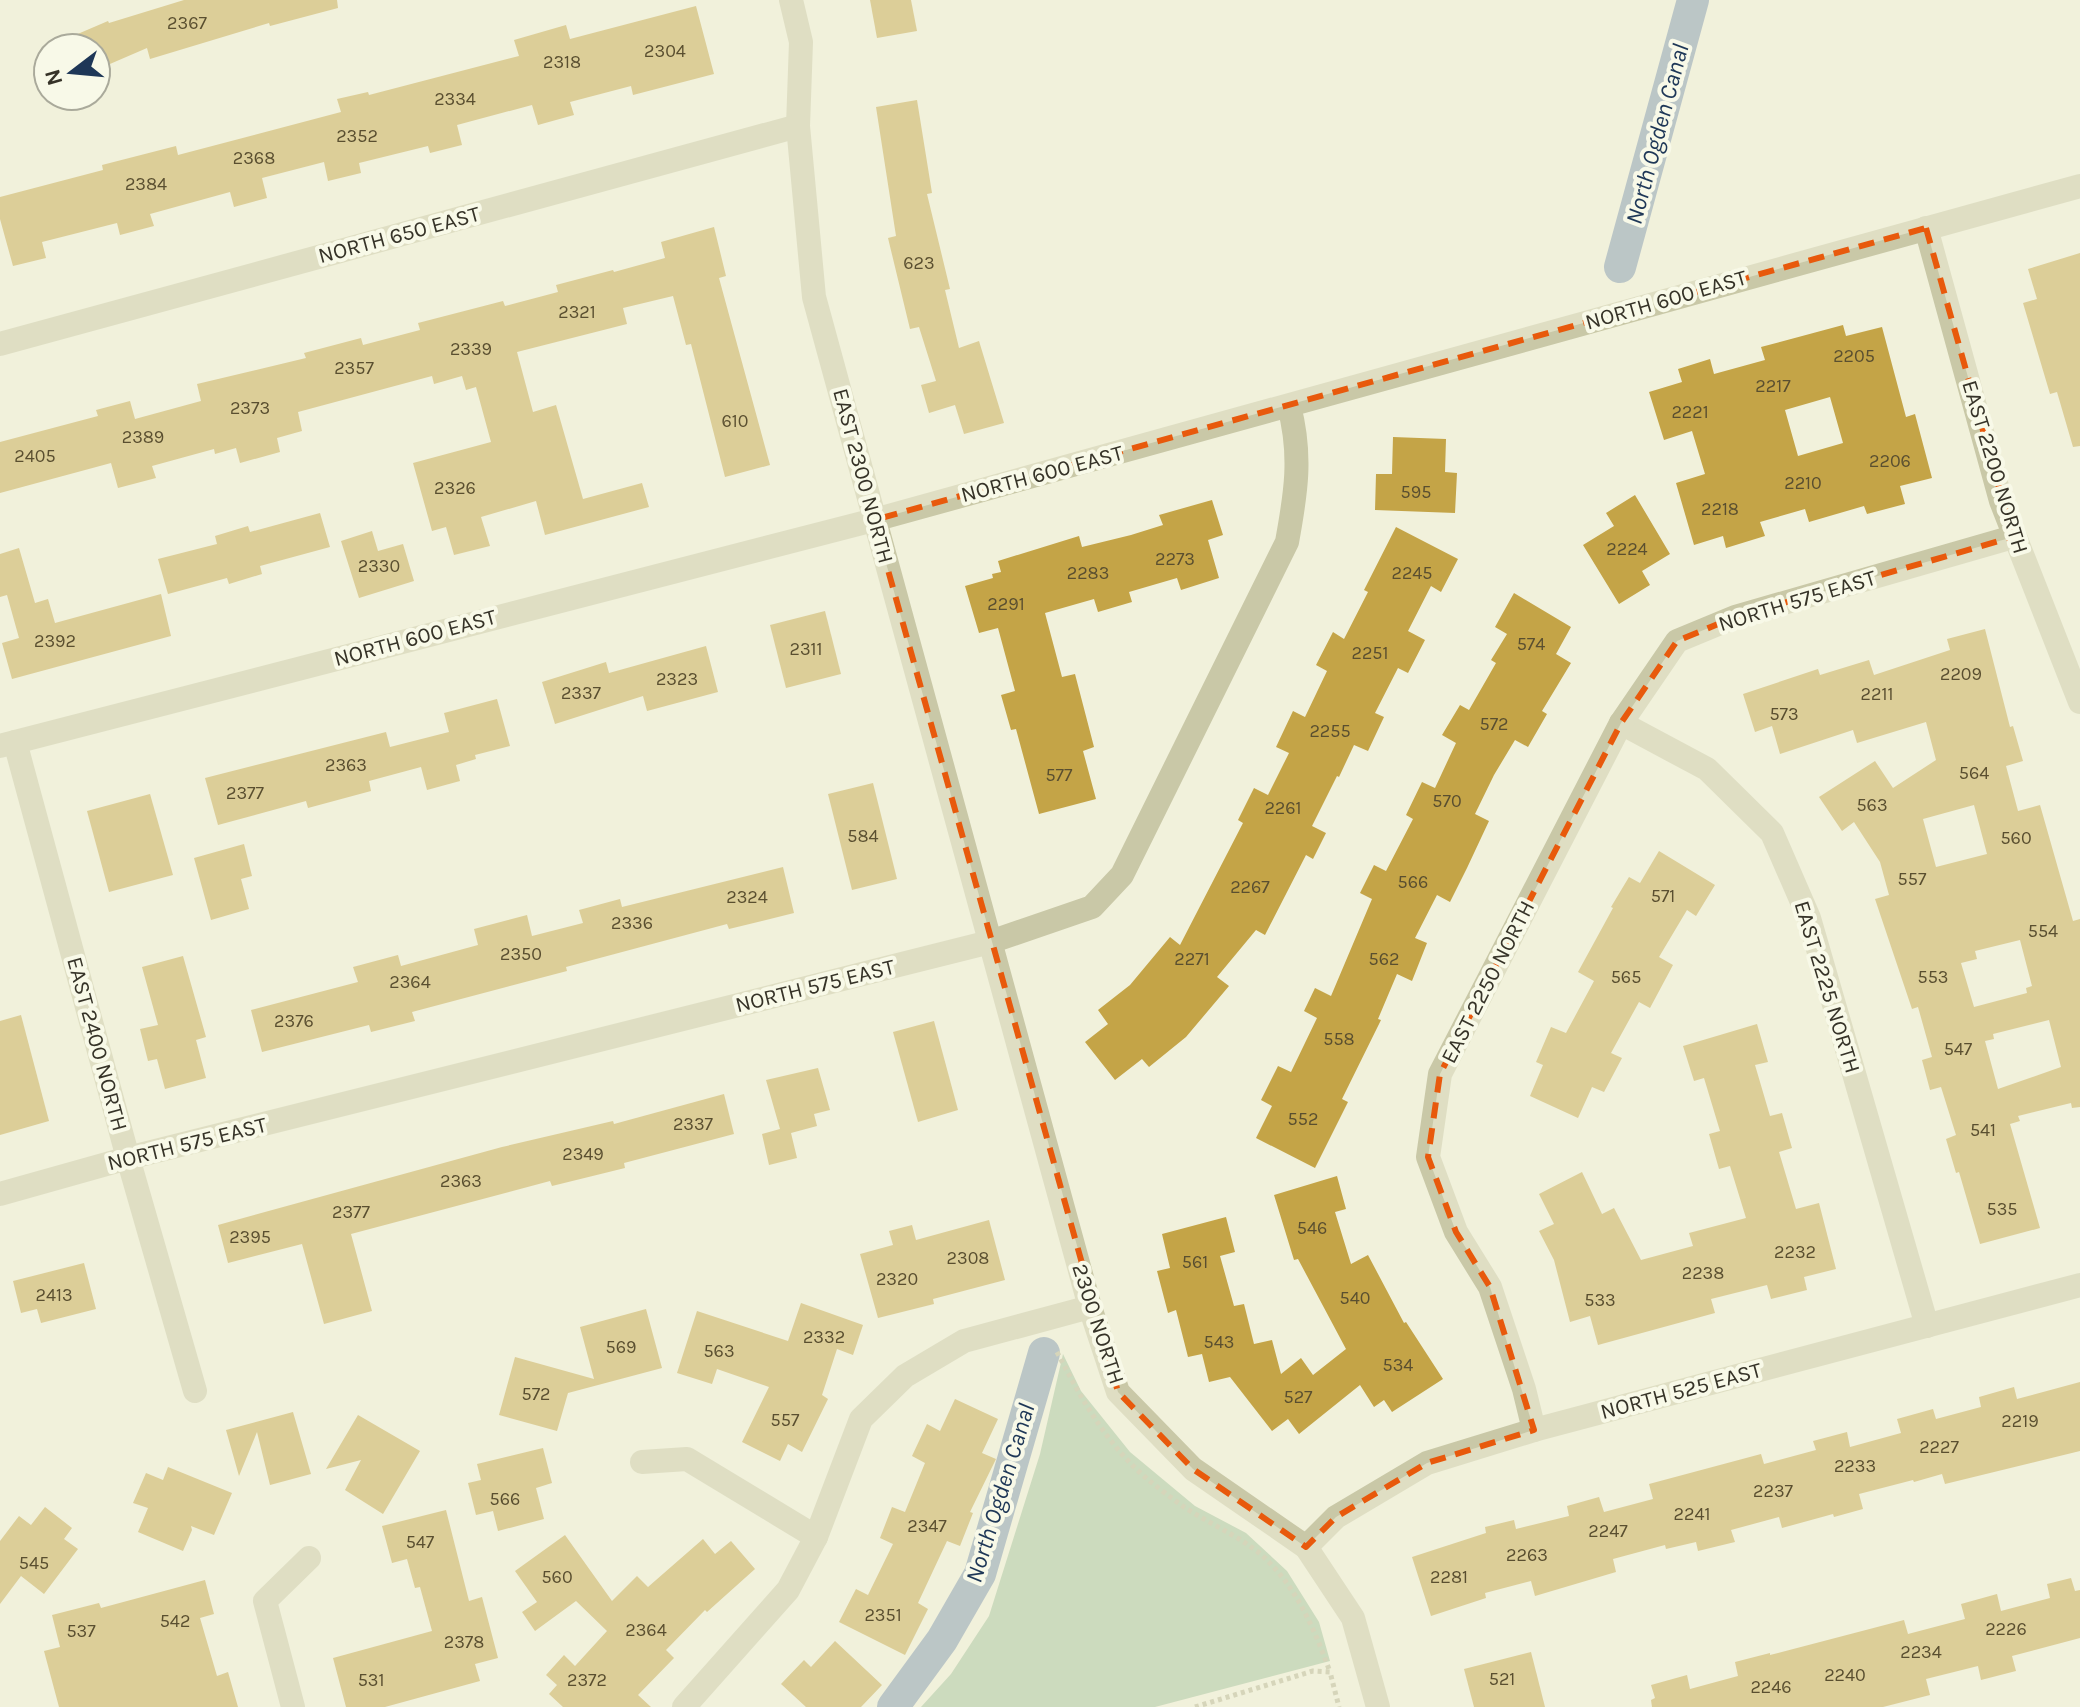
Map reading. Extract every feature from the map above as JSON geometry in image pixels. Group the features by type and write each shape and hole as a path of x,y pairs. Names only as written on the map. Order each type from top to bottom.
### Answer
{"street":[{"name":"EAST 2300 NORTH","path":"791,0 801,42 798,126 814,297 990,942"},
{"name":"NORTH 650 EAST","path":"0,344 798,126"},
{"name":"NORTH 600 EAST","path":"8,744 874,520 2080,186"},
{"name":"EAST 2200 NORTH","path":"1926,228 2013,537 2080,702"},
{"name":"NORTH 575 EAST","path":"0,1194 128,1158 990,942 1092,907 1122,875 1287,542 1297,485 1296,435 1289,406"},
{"name":"NORTH 575 EAST","path":"1621,723 1677,641 1735,617 2013,537"},
{"name":"EAST 2225 NORTH","path":"1621,723 1707,769 1772,833 1809,918 1927,1326"},
{"name":"EAST 2250 NORTH","path":"1534,1430 1524,1389 1490,1287 1456,1232 1428,1157 1440,1074 1621,723"},
{"name":"EAST 2400 NORTH","path":"8,744 195,1391"},
{"name":"2300 NORTH","path":"990,942 1090,1307 1118,1392 1193,1469 1306,1547 1353,1618 1378,1707"},
{"name":"NORTH 525 EAST","path":"1306,1547 1336,1517 1427,1463 1534,1430 2080,1285"},
{"path":"684,1707 788,1590 816,1537 861,1419 905,1376 964,1341 1090,1307"},
{"path":"642,1462 687,1459 816,1537"},
{"path":"293,1707 265,1601 309,1558"}],"path":[{"path":"1057,1352 1082,1401 1104,1432 1144,1476 1183,1506 1258,1553 1295,1592 1320,1644 1339,1707"},
{"path":"1195,1707 1313,1671 1330,1672"}],"highlighted area":[{"path":"1926,228 2013,537 1735,617 1677,641 1621,723 1440,1074 1428,1157 1456,1232 1490,1287 1534,1430 1427,1463 1336,1517 1306,1547 1193,1469 1118,1392 874,520"}],"green space":[{"path":"1063,1354 1081,1391 1130,1452 1195,1506 1246,1533 1287,1571 1319,1622 1330,1661 1155,1707 921,1707 951,1674 989,1616 1040,1454"}],"building":[{"path":"184,0 337,0 338,8 270,26 269,23 150,59 147,48 112,63 112,32 82,32"},
{"path":"870,0 911,0 917,31 877,38"},
{"path":"696,6 714,74 633,95 631,86 570,102 574,115 538,125 532,105 457,125 462,145 430,153 428,146 359,163 361,173 328,181 324,162 262,178 267,198 234,207 230,192 150,214 154,226 120,235 117,223 42,242 46,258 13,266 0,219 0,197 103,170 102,165 176,146 178,155 341,112 337,99 368,92 369,95 519,56 514,40 566,25 570,39"},
{"path":"917,100 932,193 927,194 950,289 945,290 959,348 979,341 1004,423 964,434 955,405 929,413 921,385 936,381 919,327 910,329 888,238 896,236 876,107"},
{"path":"714,227 726,276 719,278 770,465 725,477 691,344 686,345 673,296 623,308 627,324 517,352 533,412 556,405 583,499 642,483 649,507 545,535 536,501 481,517 490,546 454,555 446,527 432,531 413,463 491,442 476,387 466,390 462,376 434,384 432,376 298,412 302,431 277,438 280,452 240,463 236,448 215,454 214,449 152,466 156,478 118,488 111,463 0,493 0,442 98,416 96,410 130,401 135,419 201,401 197,384 306,358 304,353 361,338 363,345 420,330 418,323 503,301 505,306 558,292 556,285 665,258 661,242"},
{"path":"2080,253 2080,446 2073,447 2057,392 2050,394 2023,303 2037,299 2028,269"},
{"path":"1843,325 1846,336 1882,327 1906,417 1915,414 1932,478 1900,486 1905,504 1867,514 1864,506 1809,522 1805,509 1760,522 1765,536 1726,548 1723,536 1694,545 1676,483 1705,474 1692,431 1664,440 1649,392 1682,382 1678,369 1710,359 1714,374 1765,360 1761,347","holes":["1830,397 1843,443 1798,456 1785,410"]},
{"path":"1393,437 1446,439 1445,472 1457,473 1455,513 1375,510 1376,474 1392,474"},
{"path":"1635,495 1670,554 1642,571 1650,585 1619,604 1583,545 1614,526 1606,513"},
{"path":"1212,500 1223,535 1208,540 1219,578 1181,590 1177,578 1129,592 1132,602 1098,612 1094,599 1045,613 1062,677 1075,674 1094,747 1083,751 1096,799 1039,814 1016,729 1011,730 1001,695 1015,691 998,628 979,633 965,586 993,578 992,574 1001,572 998,561 1079,536 1082,547 1131,535 1163,525 1159,515"},
{"path":"320,513 330,547 260,566 262,574 229,584 227,578 168,594 158,559 217,544 215,536 248,526 250,532"},
{"path":"1396,527 1458,559 1441,592 1431,586 1408,631 1425,640 1408,673 1398,668 1375,713 1384,717 1368,751 1354,745 1337,776 1312,826 1326,833 1313,859 1306,855 1265,935 1256,930 1217,977 1229,986 1186,1037 1149,1067 1142,1059 1115,1080 1085,1042 1108,1024 1098,1010 1130,985 1170,937 1180,945 1243,823 1238,820 1254,788 1268,795 1289,753 1276,747 1293,711 1305,717 1327,671 1316,665 1333,632 1344,639 1368,592 1364,590"},
{"path":"372,531 378,551 403,544 414,581 359,598 341,541"},
{"path":"19,548 35,603 48,599 55,623 161,594 171,636 12,679 2,643 19,638 7,595 0,597 0,554"},
{"path":"1514,593 1571,627 1556,654 1571,663 1542,711 1547,714 1528,747 1515,740 1494,775 1475,814 1489,821 1450,902 1437,895 1415,938 1427,943 1412,981 1397,974 1378,1019 1381,1020 1342,1099 1348,1102 1315,1168 1256,1138 1272,1106 1261,1100 1278,1066 1291,1072 1317,1018 1304,1011 1315,988 1331,996 1372,899 1360,893 1374,865 1386,871 1413,819 1406,815 1422,782 1435,788 1456,743 1442,735 1460,705 1469,710 1496,663 1491,660 1507,634 1495,627"},
{"path":"825,611 841,674 786,688 770,625"},
{"path":"1985,629 2010,727 2013,726 2023,761 2006,766 2018,811 2040,805 2073,921 2080,919 2080,1107 2072,1108 2071,1103 2018,1116 2020,1121 2010,1124 2040,1228 1980,1244 1946,1139 1956,1135 1941,1087 1930,1090 1922,1060 1932,1057 1918,1007 1912,1009 1875,899 1889,895 1880,862 1854,822 1842,831 1819,797 1875,761 1893,788 1936,760 1926,722 1857,743 1853,730 1780,754 1772,726 1755,732 1743,694 1818,669 1820,675 1869,660 1874,675 1950,650 1947,639","holes":["1974,805 1987,854 1936,867 1923,819","2020,940 2032,986 2026,988 2027,993 1974,1007 1961,963 1977,959 1975,951","2049,1020 2061,1067 1998,1089 1985,1041 1994,1039 1993,1034"]},
{"path":"706,646 718,692 647,711 643,696 555,724 542,682 606,662 609,673"},
{"path":"497,699 510,746 475,755 476,759 456,765 460,781 427,790 421,767 369,781 371,791 308,808 306,801 218,825 205,778 386,732 390,747 449,732 444,713"},
{"path":"873,783 897,879 852,890 828,794"},
{"path":"150,794 173,875 109,892 87,811"},
{"path":"244,844 252,876 241,879 249,909 211,920 194,858"},
{"path":"1659,851 1715,885 1696,916 1687,910 1659,957 1673,965 1650,1008 1639,1002 1611,1053 1622,1058 1604,1092 1592,1087 1578,1118 1530,1096 1543,1065 1536,1062 1551,1027 1566,1033 1594,981 1578,972 1611,907 1629,877 1640,883"},
{"path":"783,867 794,913 729,929 727,924 566,967 567,971 412,1012 415,1021 371,1032 369,1025 262,1052 251,1010 358,982 353,967 398,955 401,966 478,945 474,929 527,915 532,936 583,923 579,910 620,899 622,907"},
{"path":"183,956 206,1037 196,1040 206,1078 165,1089 157,1059 148,1061 140,1029 158,1025 142,967"},
{"path":"21,1015 49,1121 0,1135 0,1021"},
{"path":"934,1021 958,1110 918,1122 893,1032"},
{"path":"1757,1024 1768,1062 1755,1065 1770,1116 1782,1113 1792,1148 1779,1152 1796,1209 1819,1203 1836,1269 1804,1277 1807,1290 1771,1299 1767,1285 1711,1299 1715,1313 1598,1345 1590,1316 1570,1322 1554,1260 1539,1231 1554,1224 1539,1194 1582,1172 1602,1214 1614,1208 1641,1260 1693,1246 1689,1233 1746,1218 1730,1166 1719,1169 1709,1134 1720,1131 1704,1078 1694,1081 1683,1046"},
{"path":"818,1068 830,1110 814,1114 817,1126 791,1133 797,1158 769,1165 762,1134 780,1129 766,1080"},
{"path":"724,1094 734,1134 624,1163 625,1168 552,1186 550,1181 351,1234 372,1311 324,1324 302,1244 228,1263 218,1225 502,1147 613,1121 614,1124"},
{"path":"1337,1176 1346,1209 1335,1212 1351,1264 1368,1255 1404,1323 1443,1379 1392,1412 1384,1400 1374,1407 1360,1385 1299,1434 1288,1419 1272,1431 1230,1377 1209,1382 1202,1354 1188,1357 1176,1310 1168,1313 1157,1271 1170,1268 1162,1234 1226,1217 1235,1252 1220,1256 1234,1306 1244,1304 1254,1344 1272,1340 1281,1374 1301,1358 1313,1375 1346,1349 1298,1259 1294,1260 1274,1195"},
{"path":"989,1220 1005,1280 933,1299 934,1304 878,1318 860,1254 893,1245 889,1231 912,1225 916,1240"},
{"path":"84,1263 96,1309 41,1323 37,1309 21,1313 13,1281"},
{"path":"801,1303 863,1325 853,1355 837,1349 822,1395 828,1399 802,1452 788,1444 780,1461 742,1442 769,1387 717,1369 712,1384 677,1373 697,1311 788,1341"},
{"path":"646,1309 662,1368 568,1393 557,1431 499,1415 515,1357 594,1379 580,1327"},
{"path":"2080,1382 2080,1451 1945,1484 1942,1474 1859,1494 1863,1509 1782,1528 1779,1517 1731,1530 1735,1542 1698,1551 1696,1542 1666,1549 1665,1545 1613,1559 1616,1572 1535,1596 1531,1581 1485,1593 1486,1598 1431,1616 1412,1557 1486,1533 1485,1527 1514,1520 1516,1529 1569,1516 1567,1506 1599,1497 1604,1512 1653,1499 1649,1484 1761,1454 1764,1464 1816,1450 1813,1441 1847,1432 1850,1447 1901,1433 1897,1419 1933,1409 1936,1419 1981,1407 1979,1397 2014,1387 2017,1399"},
{"path":"955,1399 998,1419 982,1453 996,1459 970,1512 973,1513 960,1546 947,1541 918,1603 928,1609 905,1655 839,1622 856,1589 868,1595 893,1544 880,1538 892,1507 905,1512 925,1463 912,1456 927,1424 940,1431"},
{"path":"293,1412 311,1474 270,1485 257,1432 239,1476 226,1430"},
{"path":"358,1415 420,1451 383,1514 345,1490 361,1460 326,1469"},
{"path":"543,1448 552,1483 536,1488 544,1519 498,1531 493,1511 476,1515 468,1483 481,1480 477,1464"},
{"path":"168,1467 232,1493 214,1535 191,1526 183,1551 138,1532 148,1508 133,1503 146,1473 163,1480"},
{"path":"45,1507 72,1528 64,1539 78,1549 44,1594 21,1576 0,1604 0,1541 19,1516 31,1525"},
{"path":"446,1510 469,1601 482,1597 498,1658 475,1664 480,1681 385,1707 346,1707 333,1658 432,1631 420,1587 415,1588 407,1559 392,1563 382,1526"},
{"path":"565,1535 612,1601 637,1576 648,1587 703,1539 715,1554 731,1541 755,1569 707,1612 705,1610 666,1650 674,1658 638,1695 651,1707 563,1707 549,1694 557,1685 546,1675 564,1655 575,1666 607,1631 576,1601 535,1631 522,1612 537,1602 515,1571"},
{"path":"2071,1578 2075,1591 2080,1590 2080,1638 2012,1656 2016,1671 1981,1680 1978,1666 1926,1679 1930,1695 1883,1707 1652,1707 1651,1700 1655,1698 1651,1685 1687,1675 1690,1689 1738,1676 1735,1662 1904,1620 1908,1634 1965,1619 1961,1604 1997,1594 2001,1611 2050,1598 2047,1584"},
{"path":"205,1580 214,1614 200,1618 217,1676 228,1672 238,1707 59,1707 44,1651 60,1647 52,1615 99,1603 101,1608"},
{"path":"835,1641 882,1685 861,1707 806,1707 781,1684 804,1660 811,1667"},
{"path":"1531,1652 1545,1707 1474,1707 1464,1669"}],"waterway":[{"name":"North Ogden Canal","path":"1620,267 1693,0"},
{"name":"North Ogden Canal","path":"893,1707 942,1640 980,1574 1044,1353"}]}
